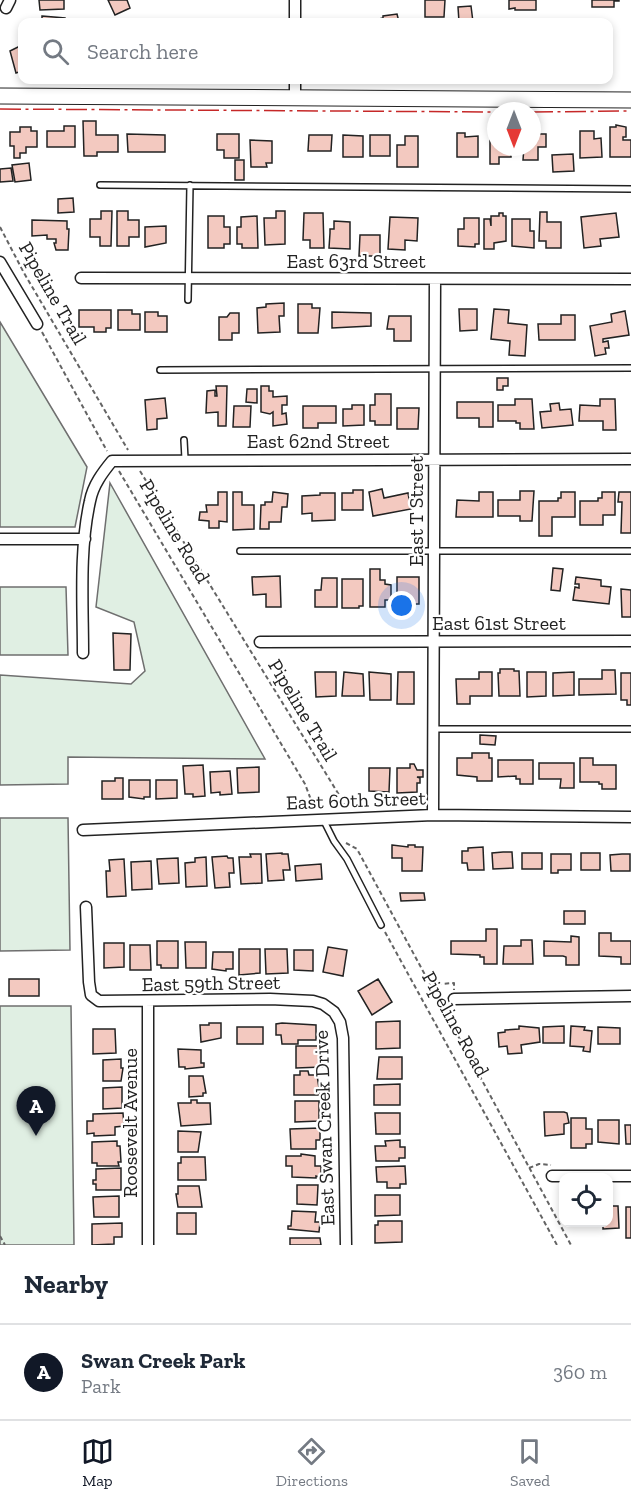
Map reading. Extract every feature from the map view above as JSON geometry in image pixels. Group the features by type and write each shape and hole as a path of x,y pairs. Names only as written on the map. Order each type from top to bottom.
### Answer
{"street":[{"path":"295,0 295,18"},
{"path":"295,84 295,97"},
{"path":"0,96 631,100"},
{"path":"0,262 37,324"},
{"name":"East 63rd Street","path":"81,279 631,279"},
{"name":"East T Street","path":"433,815 435,279"},
{"name":"East 62nd Street","path":"112,460 631,459"},
{"path":"83,653 85,539 90,500 95,485 112,460"},
{"path":"0,539 85,539"},
{"name":"East 61st Street","path":"260,642 631,641"},
{"name":"East 60th Street","path":"83,830 433,815 631,817"},
{"name":"East 59th Street","path":"86,907 88,975 94,999 102,1002 306,1000 323,1004 334,1012"},
{"path":"454,999 631,996"},
{"name":"Roosevelt Avenue","path":"148,1002 148,1245"},
{"name":"East Swan Creek Drive","path":"334,1012 340,1022 343,1038 346,1245"},
{"path":"552,1176 631,1176"}],"lane":[{"path":"100,184 631,189"},
{"path":"188,300 190,185"},
{"path":"160,370 631,368"},
{"path":"184,440 185,459"},
{"path":"240,551 631,551"},
{"path":"433,729 631,729"},
{"path":"317,820 347,859 381,925"}],"path":[{"name":"Pipeline Trail","path":"0,227 24,273 134,460 344,802 340,819"},
{"name":"Pipeline Road","path":"37,324 112,460 305,784 317,820"},
{"path":"345,842 357,849 571,1245"},
{"name":"Pipeline Road","path":"381,925 557,1245"},
{"path":"431,989 440,984 454,983 454,999"},
{"path":"529,1168 539,1164 551,1164 552,1176"},
{"path":"0,1236 5,1245"}],"green space":[{"path":"0,322 87,467 75,527 0,527"},
{"path":"110,483 265,759 68,757 68,784 0,785 0,675 131,684 145,671 134,622 96,607"},
{"path":"0,587 66,587 68,655 0,655"},
{"path":"0,818 68,818 70,950 0,951"},
{"path":"0,1006 71,1006 74,1245 0,1245"}],"building":[{"path":"39,0 64,0 64,9 40,10"},
{"path":"108,0 127,0 130,8 115,15"},
{"path":"425,0 445,0 444,17 425,17"},
{"path":"509,0 536,0 536,10 509,9"},
{"path":"592,0 619,1 614,1 614,7 592,7"},
{"path":"471,6 472,18 459,18 458,7"},
{"path":"397,14 398,18 383,18 383,16"},
{"path":"42,16 65,18 42,18"},
{"path":"18,47 18,72 16,73 10,51"},
{"path":"83,121 96,121 96,135 118,135 118,152 97,152 97,156 84,156"},
{"path":"616,125 626,127 626,137 623,137 623,140 631,140 631,157 610,157 610,127 616,127"},
{"path":"64,126 75,126 75,147 47,147 47,131 64,131"},
{"path":"20,127 31,127 31,131 37,131 37,147 26,147 26,153 20,153 20,158 14,158 14,146 10,146 10,132 20,132"},
{"path":"580,131 594,131 594,139 601,138 602,157 580,158"},
{"path":"457,133 465,133 465,137 478,136 478,157 457,157"},
{"path":"127,134 165,135 165,152 128,152"},
{"path":"217,134 239,134 239,158 224,158 224,150 217,150"},
{"path":"541,134 546,134 546,147 541,147"},
{"path":"309,135 332,135 331,151 308,151"},
{"path":"343,135 363,136 363,157 343,157"},
{"path":"370,135 390,135 390,156 370,156"},
{"path":"405,136 418,136 418,167 397,167 397,145 405,145"},
{"path":"250,140 272,141 272,163 266,163 267,167 251,167"},
{"path":"573,154 574,171 553,172 552,155"},
{"path":"490,156 511,156 499,157 499,164 490,164"},
{"path":"523,156 538,156 538,160 523,160"},
{"path":"235,160 244,160 244,180 235,180"},
{"path":"29,163 31,180 15,182 12,165"},
{"path":"11,168 13,181 0,182 0,169"},
{"path":"73,198 74,212 58,213 58,199"},
{"path":"101,211 112,211 111,246 100,246 100,237 90,237 90,219 101,219"},
{"path":"117,211 128,211 128,220 139,220 139,237 129,237 129,246 117,246"},
{"path":"276,211 285,211 285,244 265,245 264,218 276,218"},
{"path":"540,212 547,212 547,222 561,222 561,248 546,248 546,241 539,241"},
{"path":"304,213 323,213 324,248 310,248 310,240 303,240"},
{"path":"499,213 506,216 506,241 494,243 494,249 484,249 484,219 490,219 491,226 491,216 499,216"},
{"path":"616,213 619,237 600,239 601,246 584,248 581,217"},
{"path":"208,216 224,216 224,227 230,227 230,244 224,244 224,248 208,248"},
{"path":"257,216 258,248 242,248 242,244 237,244 237,227 241,227 241,217"},
{"path":"390,217 418,218 417,241 405,240 405,250 388,249"},
{"path":"464,218 479,218 479,244 475,244 475,247 458,246 458,229 464,229"},
{"path":"512,219 530,219 530,231 534,231 534,248 512,246"},
{"path":"32,220 67,221 68,250 56,250 54,243 56,239 47,239 47,235 32,236"},
{"path":"334,221 350,222 350,249 329,248 330,229 334,229"},
{"path":"166,226 166,243 145,247 145,227"},
{"path":"360,235 380,235 380,256 359,256"},
{"path":"284,303 284,316 279,316 280,332 258,333 257,308 266,307 266,304"},
{"path":"298,304 312,304 312,308 320,308 318,333 298,333"},
{"path":"459,309 477,309 477,330 460,331"},
{"path":"494,309 509,310 508,323 527,325 525,356 509,355 510,341 491,339"},
{"path":"79,310 111,310 111,328 106,328 106,332 94,332 94,327 79,327"},
{"path":"118,310 132,310 132,314 140,314 140,330 118,330"},
{"path":"625,311 629,335 603,339 603,342 608,341 609,348 605,348 606,354 595,356 590,326 612,322 611,314"},
{"path":"145,312 158,312 158,316 167,316 167,332 145,332"},
{"path":"332,312 371,313 371,326 332,328"},
{"path":"230,313 239,313 239,333 232,333 232,340 219,340 219,317 227,317"},
{"path":"561,315 575,315 575,340 539,340 538,324 561,324"},
{"path":"389,316 411,316 411,341 394,341 394,329 387,329"},
{"path":"497,378 508,378 508,386 503,386 503,390 497,390"},
{"path":"216,386 227,386 226,426 218,426 218,412 206,413 207,391 215,390 215,396 217,396"},
{"path":"261,386 269,386 269,391 273,391 273,397 287,396 287,405 282,405 282,414 286,413 287,424 273,426 273,412 270,414 261,412"},
{"path":"247,389 257,389 257,403 246,402"},
{"path":"375,394 391,394 391,425 375,425 375,421 370,421 370,405 375,405"},
{"path":"165,398 167,418 157,419 157,429 147,430 145,400"},
{"path":"515,399 532,399 534,429 520,429 520,423 516,421 498,421 498,405 515,405"},
{"path":"600,399 615,399 616,430 603,430 603,421 579,421 580,405 600,406"},
{"path":"457,402 493,402 493,427 479,427 479,418 457,418"},
{"path":"559,403 560,410 571,409 573,425 542,428 540,412 551,411 550,404"},
{"path":"352,405 364,405 364,425 343,426 343,409 352,409"},
{"path":"234,406 251,406 250,427 233,427"},
{"path":"303,406 336,406 336,423 318,423 318,428 303,428"},
{"path":"397,408 419,408 418,429 397,429"},
{"path":"382,489 384,498 408,493 411,509 373,516 369,492"},
{"path":"353,490 363,490 363,510 342,510 342,493 353,493"},
{"path":"520,491 534,491 532,521 520,521 520,516 498,516 498,500 520,500"},
{"path":"218,492 227,492 227,522 219,521 219,528 209,528 209,521 199,520 200,512 207,512 206,505 218,505"},
{"path":"233,492 242,492 242,505 254,505 254,529 233,530"},
{"path":"273,492 288,494 287,507 282,507 281,522 269,522 269,529 260,529 261,505 265,505 265,502 272,502"},
{"path":"479,492 493,492 493,517 456,517 457,500 479,501"},
{"path":"561,492 575,492 575,517 552,517 552,536 539,536 539,501 558,501 558,498 561,498"},
{"path":"602,492 615,492 615,515 603,515 603,525 580,525 580,501 598,501 598,498 602,498"},
{"path":"619,492 631,492 631,533 621,533 622,502 618,502"},
{"path":"320,493 335,493 335,520 312,521 312,513 302,514 302,496 320,495"},
{"path":"553,568 563,569 560,591 551,590"},
{"path":"370,569 380,569 380,580 385,580 385,584 391,585 391,600 385,600 385,607 370,607"},
{"path":"280,576 281,607 266,607 266,594 253,595 252,577"},
{"path":"397,577 419,577 419,604 397,606"},
{"path":"576,577 601,580 601,586 611,587 609,604 573,600 575,587 579,588 579,584 575,584"},
{"path":"322,578 337,578 337,607 315,607 315,590 321,590"},
{"path":"342,579 363,579 363,606 342,608"},
{"path":"621,589 631,590 631,617 622,617"},
{"path":"113,633 131,634 130,670 114,670"},
{"path":"500,669 519,671 520,696 499,696 498,673"},
{"path":"602,670 615,670 616,694 579,695 579,679 602,679"},
{"path":"315,672 336,672 336,696 316,697"},
{"path":"344,672 363,674 364,696 342,696"},
{"path":"369,672 391,674 391,700 370,700"},
{"path":"398,672 414,672 414,704 397,704"},
{"path":"479,672 492,672 492,696 470,696 470,704 457,704 456,679 479,679"},
{"path":"527,672 546,672 546,696 527,697"},
{"path":"574,672 574,695 553,696 553,673"},
{"path":"621,673 631,673 631,705 627,705 627,700 621,700"},
{"path":"480,735 496,736 495,745 480,744"},
{"path":"472,753 489,753 489,758 492,758 492,781 477,781 477,777 457,775 457,758 472,758"},
{"path":"580,758 593,758 593,765 616,765 616,789 602,789 602,784 599,782 580,782"},
{"path":"498,760 533,760 533,784 520,784 520,779 516,779 516,776 498,777"},
{"path":"539,763 574,763 574,788 560,788 561,779 539,779"},
{"path":"410,764 414,764 417,770 423,770 423,777 417,777 420,778 420,783 417,783 417,792 397,793 397,768 410,768"},
{"path":"203,765 205,796 193,797 193,794 185,794 183,766"},
{"path":"259,767 259,792 238,793 237,768"},
{"path":"369,768 390,768 389,792 369,791"},
{"path":"230,771 232,794 211,793 210,772"},
{"path":"115,778 123,778 123,799 102,799 102,781 115,781"},
{"path":"129,780 150,780 150,797 144,797 144,799 129,797"},
{"path":"156,780 177,780 177,798 156,799"},
{"path":"392,845 423,847 422,871 402,871 402,858 392,858"},
{"path":"483,847 484,870 468,870 467,863 462,863 462,851 468,851 468,848"},
{"path":"512,852 513,868 493,869 492,853"},
{"path":"522,853 542,853 542,869 522,869"},
{"path":"581,853 600,853 600,870 581,870"},
{"path":"250,854 261,854 262,883 241,884 239,857 251,857"},
{"path":"266,854 288,854 290,870 283,870 284,880 268,881"},
{"path":"551,854 571,854 571,870 558,870 558,873 551,873"},
{"path":"630,854 630,871 611,871 610,855"},
{"path":"206,857 207,886 186,887 185,863 195,862 195,858"},
{"path":"212,857 233,858 234,873 229,873 230,887 215,888"},
{"path":"178,858 179,883 159,884 157,859"},
{"path":"124,859 126,896 107,897 106,871 110,871 109,860"},
{"path":"151,861 152,889 132,890 131,862"},
{"path":"321,864 322,879 296,881 295,866"},
{"path":"400,893 424,893 425,900 401,901"},
{"path":"564,911 585,911 585,924 564,924"},
{"path":"486,929 497,929 497,964 484,964 484,957 480,955 451,954 451,941 486,941"},
{"path":"599,933 611,933 611,941 631,941 631,964 621,964 621,957 599,956"},
{"path":"571,936 579,937 579,965 566,965 566,957 563,956 544,956 544,941 571,942"},
{"path":"521,940 532,940 533,964 503,964 504,946 521,946"},
{"path":"157,941 178,941 178,968 161,968 161,965 157,965"},
{"path":"185,942 206,942 206,968 186,968"},
{"path":"104,943 124,943 124,967 104,968"},
{"path":"130,945 150,945 151,970 130,970"},
{"path":"328,947 347,950 343,976 323,972"},
{"path":"239,949 260,949 260,973 239,975"},
{"path":"265,949 287,949 288,973 266,974"},
{"path":"294,950 313,950 313,971 294,970"},
{"path":"213,952 233,952 233,969 226,969 226,971 212,969"},
{"path":"9,979 39,979 39,996 9,996"},
{"path":"378,979 392,1002 372,1015 358,991"},
{"path":"400,1021 400,1048 376,1049 376,1022"},
{"path":"209,1023 221,1023 221,1038 201,1042 200,1025 209,1025"},
{"path":"276,1024 316,1025 316,1040 298,1040 298,1044 282,1044 281,1035 276,1035"},
{"path":"519,1026 539,1028 540,1042 521,1045 522,1053 508,1054 507,1046 499,1047 498,1033 519,1029"},
{"path":"564,1026 564,1043 543,1043 543,1027"},
{"path":"571,1026 585,1027 584,1030 592,1031 590,1052 583,1051 584,1047 570,1046"},
{"path":"237,1027 263,1027 263,1044 237,1044"},
{"path":"598,1027 620,1028 620,1044 598,1044"},
{"path":"93,1029 115,1029 116,1053 93,1054"},
{"path":"296,1046 319,1046 322,1067 296,1068"},
{"path":"178,1049 201,1050 201,1063 204,1063 204,1067 185,1069 185,1067 179,1067"},
{"path":"379,1057 402,1057 402,1079 377,1079"},
{"path":"121,1059 121,1068 123,1068 121,1081 103,1081 103,1060"},
{"path":"300,1071 308,1071 309,1075 317,1075 320,1095 294,1095 294,1075 300,1075"},
{"path":"189,1076 203,1076 206,1093 203,1093 203,1096 189,1097"},
{"path":"400,1084 400,1105 374,1105 374,1085"},
{"path":"122,1087 122,1108 103,1109 103,1088"},
{"path":"191,1100 197,1100 197,1103 210,1103 211,1124 181,1126 178,1103 191,1103"},
{"path":"295,1101 319,1101 319,1121 295,1122"},
{"path":"544,1112 567,1113 569,1123 564,1124 564,1134 545,1136"},
{"path":"123,1113 124,1126 115,1127 115,1135 87,1134 87,1121 93,1121 93,1114"},
{"path":"375,1113 400,1113 400,1134 376,1134"},
{"path":"571,1118 586,1118 586,1129 592,1129 592,1144 586,1144 586,1148 571,1148"},
{"path":"598,1120 619,1120 619,1144 598,1142"},
{"path":"625,1125 631,1125 631,1144 626,1144"},
{"path":"320,1128 320,1140 316,1140 316,1149 291,1149 290,1129"},
{"path":"178,1131 201,1132 198,1152 178,1152"},
{"path":"400,1140 400,1147 405,1147 405,1158 399,1158 399,1161 376,1161 375,1146 386,1146 385,1141"},
{"path":"117,1141 117,1146 120,1146 119,1166 97,1166 97,1163 92,1163 92,1142"},
{"path":"301,1154 315,1156 315,1166 321,1166 319,1177 292,1177 292,1166 286,1166 286,1156 301,1156"},
{"path":"181,1157 205,1157 206,1180 178,1180 178,1163 181,1163"},
{"path":"405,1166 406,1184 400,1184 400,1188 387,1188 387,1182 377,1182 376,1167"},
{"path":"121,1168 121,1190 96,1190 93,1180 96,1180 96,1169"},
{"path":"297,1185 318,1185 317,1205 297,1204"},
{"path":"178,1186 199,1186 202,1207 178,1207 176,1194 178,1194"},
{"path":"375,1195 400,1195 400,1215 375,1216"},
{"path":"119,1196 119,1217 94,1217 93,1197"},
{"path":"613,1206 618,1206 619,1228 603,1229 603,1227 613,1227"},
{"path":"626,1207 631,1207 631,1238 626,1238"},
{"path":"292,1211 316,1212 315,1222 320,1222 319,1232 288,1229 288,1226 291,1226"},
{"path":"177,1213 196,1213 196,1234 177,1234"},
{"path":"378,1221 402,1221 402,1242 375,1243 375,1225 378,1225"},
{"path":"122,1223 122,1237 114,1237 114,1244 92,1245 92,1224"},
{"path":"290,1238 320,1238 321,1245 290,1245"}],"power":[{"path":"0,109 487,112"},
{"path":"541,112 631,111"}],"place":[{"name":"Swan Creek Park","path":"36,1136"}]}
